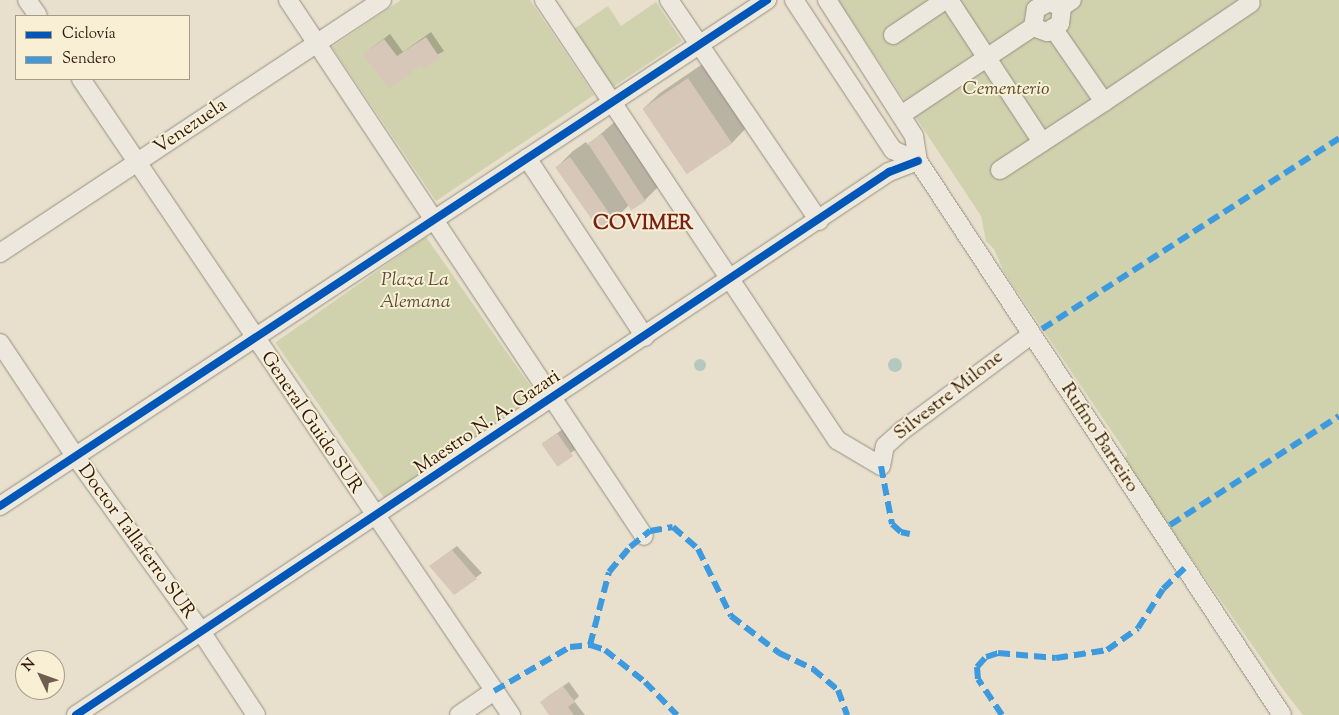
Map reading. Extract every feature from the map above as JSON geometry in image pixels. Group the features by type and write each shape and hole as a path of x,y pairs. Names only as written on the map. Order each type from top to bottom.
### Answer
{"street":[{"path":"27,0 37,15"},
{"path":"288,0 318,42 644,536"},
{"name":"Venezuela","path":"0,253 382,0"},
{"path":"544,0 728,281"},
{"path":"670,0 818,221"},
{"path":"0,506 767,0"},
{"path":"794,0 893,150 918,161"},
{"path":"827,0 914,136 918,161"},
{"path":"894,35 945,0"},
{"path":"949,0 1042,142"},
{"path":"901,116 1033,26 1039,3 1067,3 1060,24 1047,32 1033,26"},
{"path":"1000,170 1251,3"},
{"path":"1053,28 1104,102"},
{"name":"General Guido SUR","path":"82,80 254,338 511,715"},
{"path":"528,158 645,337"},
{"name":"Maestro N. A. Gazari","path":"76,715 376,518 889,172 918,161"},
{"name":"Rufino Barreiro","path":"918,161 1282,715"},
{"name":"Silvestre Milone","path":"728,281 837,440 880,466 885,446 903,430 1031,335"},
{"name":"Doctor Tallaferro SUR","path":"0,343 74,456 202,633 256,715"},
{"path":"459,715 494,691"}],"green space":[{"path":"401,0 530,0 594,95 436,201 332,47"},
{"name":"Cementerio","path":"838,0 1339,0 1339,715 1303,715 1285,692 1124,462 1127,454 1004,272 994,249 986,241 981,216"},
{"path":"656,2 682,41 613,87 574,29 608,6 621,26"},
{"name":"Plaza La Alemana","path":"426,237 536,393 385,499 275,343"}],"shaded area":[{"path":"895,358 900,360 902,365 900,370 895,372 890,370 888,365 890,360"},
{"path":"702,359 705,360 705,370 698,371 695,370 694,363 695,360"}],"building":[{"path":"426,37 440,58 424,69 421,65 389,89 363,54 384,39 397,56"},
{"path":"688,78 732,143 687,174 642,109"},
{"path":"602,134 646,201 631,210 588,143"},
{"path":"570,157 615,221 600,231 555,167"},
{"path":"557,433 573,456 557,467 541,444"},
{"path":"452,550 477,579 454,595 429,566"},
{"path":"563,686 575,702 568,707 574,715 549,715 540,702"}],"marked path":[{"path":"1042,329 1339,138"},
{"path":"1170,525 1339,416"},
{"path":"881,466 892,524 901,532 910,534"},
{"path":"590,645 609,572 630,547 650,531 673,527 698,549 731,616 779,653 813,669 838,690 847,715"},
{"path":"1002,715 978,679 977,667 986,657 998,653 1056,658 1107,650 1138,628 1163,589 1185,568"},
{"path":"494,691 570,647 590,645 605,650 645,682 677,715"}],"cycle path":[{"path":"0,506 767,0"},
{"path":"76,715 889,172 918,161"}],"district":[{"name":"COVIMER","path":"643,224"}]}
